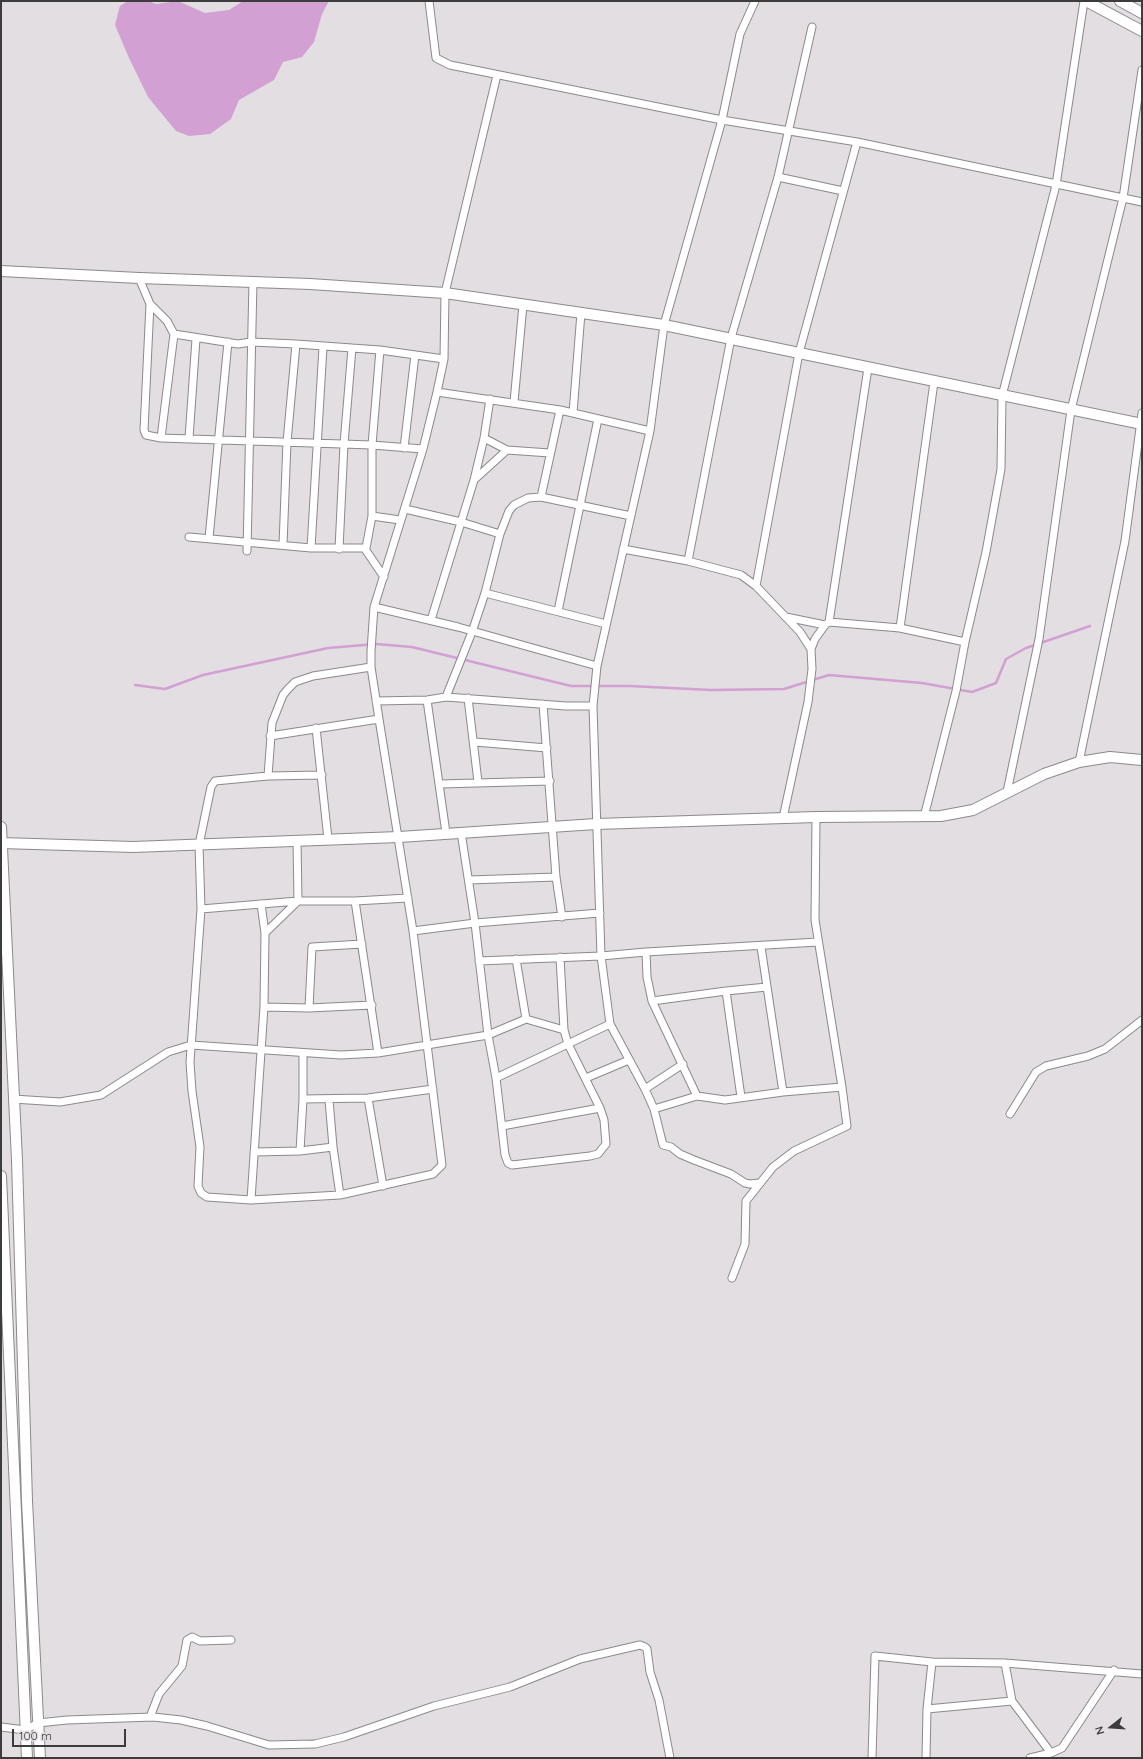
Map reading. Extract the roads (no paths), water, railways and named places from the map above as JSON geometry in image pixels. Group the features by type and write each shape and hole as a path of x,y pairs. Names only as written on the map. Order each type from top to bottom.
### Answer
{"street":[{"path":"429,1 436,58 450,65 497,76 722,120 857,142 1142,202"},
{"path":"755,1 740,34 722,120 664,325 650,431 597,666 593,706 601,956 610,1024 645,1089 654,1109 664,1144 680,1154 731,1174 745,1183 759,1183"},
{"path":"924,817 956,691 965,642 986,552 1001,469 1002,396 1056,185 1085,1 1142,31"},
{"path":"1120,1 1142,14"},
{"path":"688,561 731,338 778,177 812,27"},
{"path":"1008,792 1039,639 1071,410 1123,198 1142,70"},
{"path":"322,775 268,776 213,783 199,845 201,910 190,1045 192,1091 200,1147 198,1186 201,1193 207,1197 251,1200 340,1195 433,1174 442,1165 408,898 376,701 371,667 371,651 374,607 423,449 437,392 444,359 446,293 497,76"},
{"path":"756,586 799,353 857,142"},
{"path":"778,177 843,192"},
{"path":"1,271 139,278 253,281 446,293 664,325 1141,424"},
{"path":"139,278 150,304 164,318 174,334 161,438"},
{"path":"246,551 253,281"},
{"path":"150,304 144,430 146,436 161,438 372,445 423,449"},
{"path":"514,402 523,305"},
{"path":"573,413 581,313"},
{"path":"174,334 196,339 244,344 251,342 380,350 444,359"},
{"path":"189,438 196,339"},
{"path":"209,538 217,440 228,342"},
{"path":"283,545 287,442 296,344"},
{"path":"311,548 323,347"},
{"path":"339,549 344,444 352,348"},
{"path":"365,549 368,547 372,516 372,445 380,350"},
{"path":"404,448 415,355"},
{"path":"783,818 808,702 812,669 811,649 815,639 827,623 868,368"},
{"path":"900,628 934,382"},
{"path":"437,392 514,402 560,410 650,431"},
{"path":"431,620 474,480 484,438 490,399"},
{"path":"541,497 560,410"},
{"path":"1079,762 1125,541 1142,412"},
{"path":"558,611 598,419"},
{"path":"484,438 507,450 550,453"},
{"path":"474,480 507,450"},
{"path":"446,697 472,632 485,593 500,534 509,511 514,505 528,498 541,497 631,516"},
{"path":"405,509 461,522 500,534"},
{"path":"372,516 400,520"},
{"path":"189,537 247,541 311,548 365,549"},
{"path":"365,549 384,577"},
{"path":"624,549 688,561 742,575 756,586 800,632 811,649"},
{"path":"485,593 606,624"},
{"path":"374,607 431,620 597,666"},
{"path":"786,617 827,623 900,628 965,642"},
{"path":"268,776 270,736 274,714 283,695 295,682 313,676 371,667"},
{"path":"376,701 427,700 446,697 593,706"},
{"path":"468,698 475,742 478,782"},
{"path":"427,700 446,833"},
{"path":"543,704 550,781 556,877 562,917"},
{"path":"270,736 379,719"},
{"path":"316,728 328,839"},
{"path":"475,742 547,748"},
{"path":"1,843 133,847 399,837 596,824 816,817 941,816 973,810 1044,774 1079,762 1110,757 1142,760"},
{"path":"440,784 550,781"},
{"path":"732,1278 746,1244 745,1204 759,1183 774,1167 794,1151 847,1126 815,920 816,817"},
{"path":"1,827 28,1501 40,1758"},
{"path":"461,832 475,923 488,1035 496,1078 505,1155 508,1163 512,1165 590,1156 598,1154 606,1144 604,1120 600,1108 568,1044 564,1030 560,957"},
{"path":"265,933 298,901 297,840"},
{"path":"469,880 556,877"},
{"path":"201,910 298,901 356,901 408,898"},
{"path":"356,901 378,1053"},
{"path":"251,1200 264,1007 265,933 261,904"},
{"path":"412,931 475,923 600,913"},
{"path":"480,961 601,956 646,952 761,947 818,942"},
{"path":"309,1008 312,947 362,944"},
{"path":"761,947 784,1092"},
{"path":"646,952 647,977 652,1001 697,1096"},
{"path":"516,959 526,1019"},
{"path":"652,1001 767,987"},
{"path":"726,991 741,1097"},
{"path":"264,1007 309,1008 372,1005"},
{"path":"13,1098 60,1102 82,1100 101,1095 168,1052 190,1045 341,1055 378,1053 488,1035 526,1019 564,1030"},
{"path":"1010,1114 1036,1072 1046,1066 1088,1056 1105,1049 1142,1020"},
{"path":"496,1078 610,1024"},
{"path":"300,1151 303,1099 303,1053"},
{"path":"586,1078 629,1060"},
{"path":"645,1089 683,1064"},
{"path":"654,1109 697,1096 726,1100 784,1092 842,1087"},
{"path":"303,1099 329,1100 368,1098 432,1089"},
{"path":"368,1098 383,1186"},
{"path":"329,1100 333,1147 340,1195"},
{"path":"502,1126 600,1108"},
{"path":"254,1152 300,1151 333,1147"},
{"path":"1,1176 26,1758"},
{"path":"14,1502 28,1501"},
{"path":"150,1717 159,1694 182,1666 186,1644 189,1638 200,1641 231,1640"},
{"path":"1,1727 25,1730 38,1723 67,1720 150,1717 188,1721 269,1744 314,1744 344,1737 434,1706 510,1687 580,1659 640,1645 645,1647 648,1652 650,1672 659,1700 670,1758"},
{"path":"872,1758 875,1656 932,1662 1005,1663 1114,1670 1142,1674"},
{"path":"926,1758 927,1710 932,1662"},
{"path":"1005,1663 1012,1701 1051,1753"},
{"path":"1030,1758 1051,1753 1062,1748 1114,1670"},
{"path":"927,1710 1012,1701"}],"waterway":[{"path":"135,685 165,689 203,675 328,648 376,644 412,647 571,686 630,686 711,690 784,689 829,675 922,683 972,692 996,683 1006,659 1026,648 1090,626"}]}
